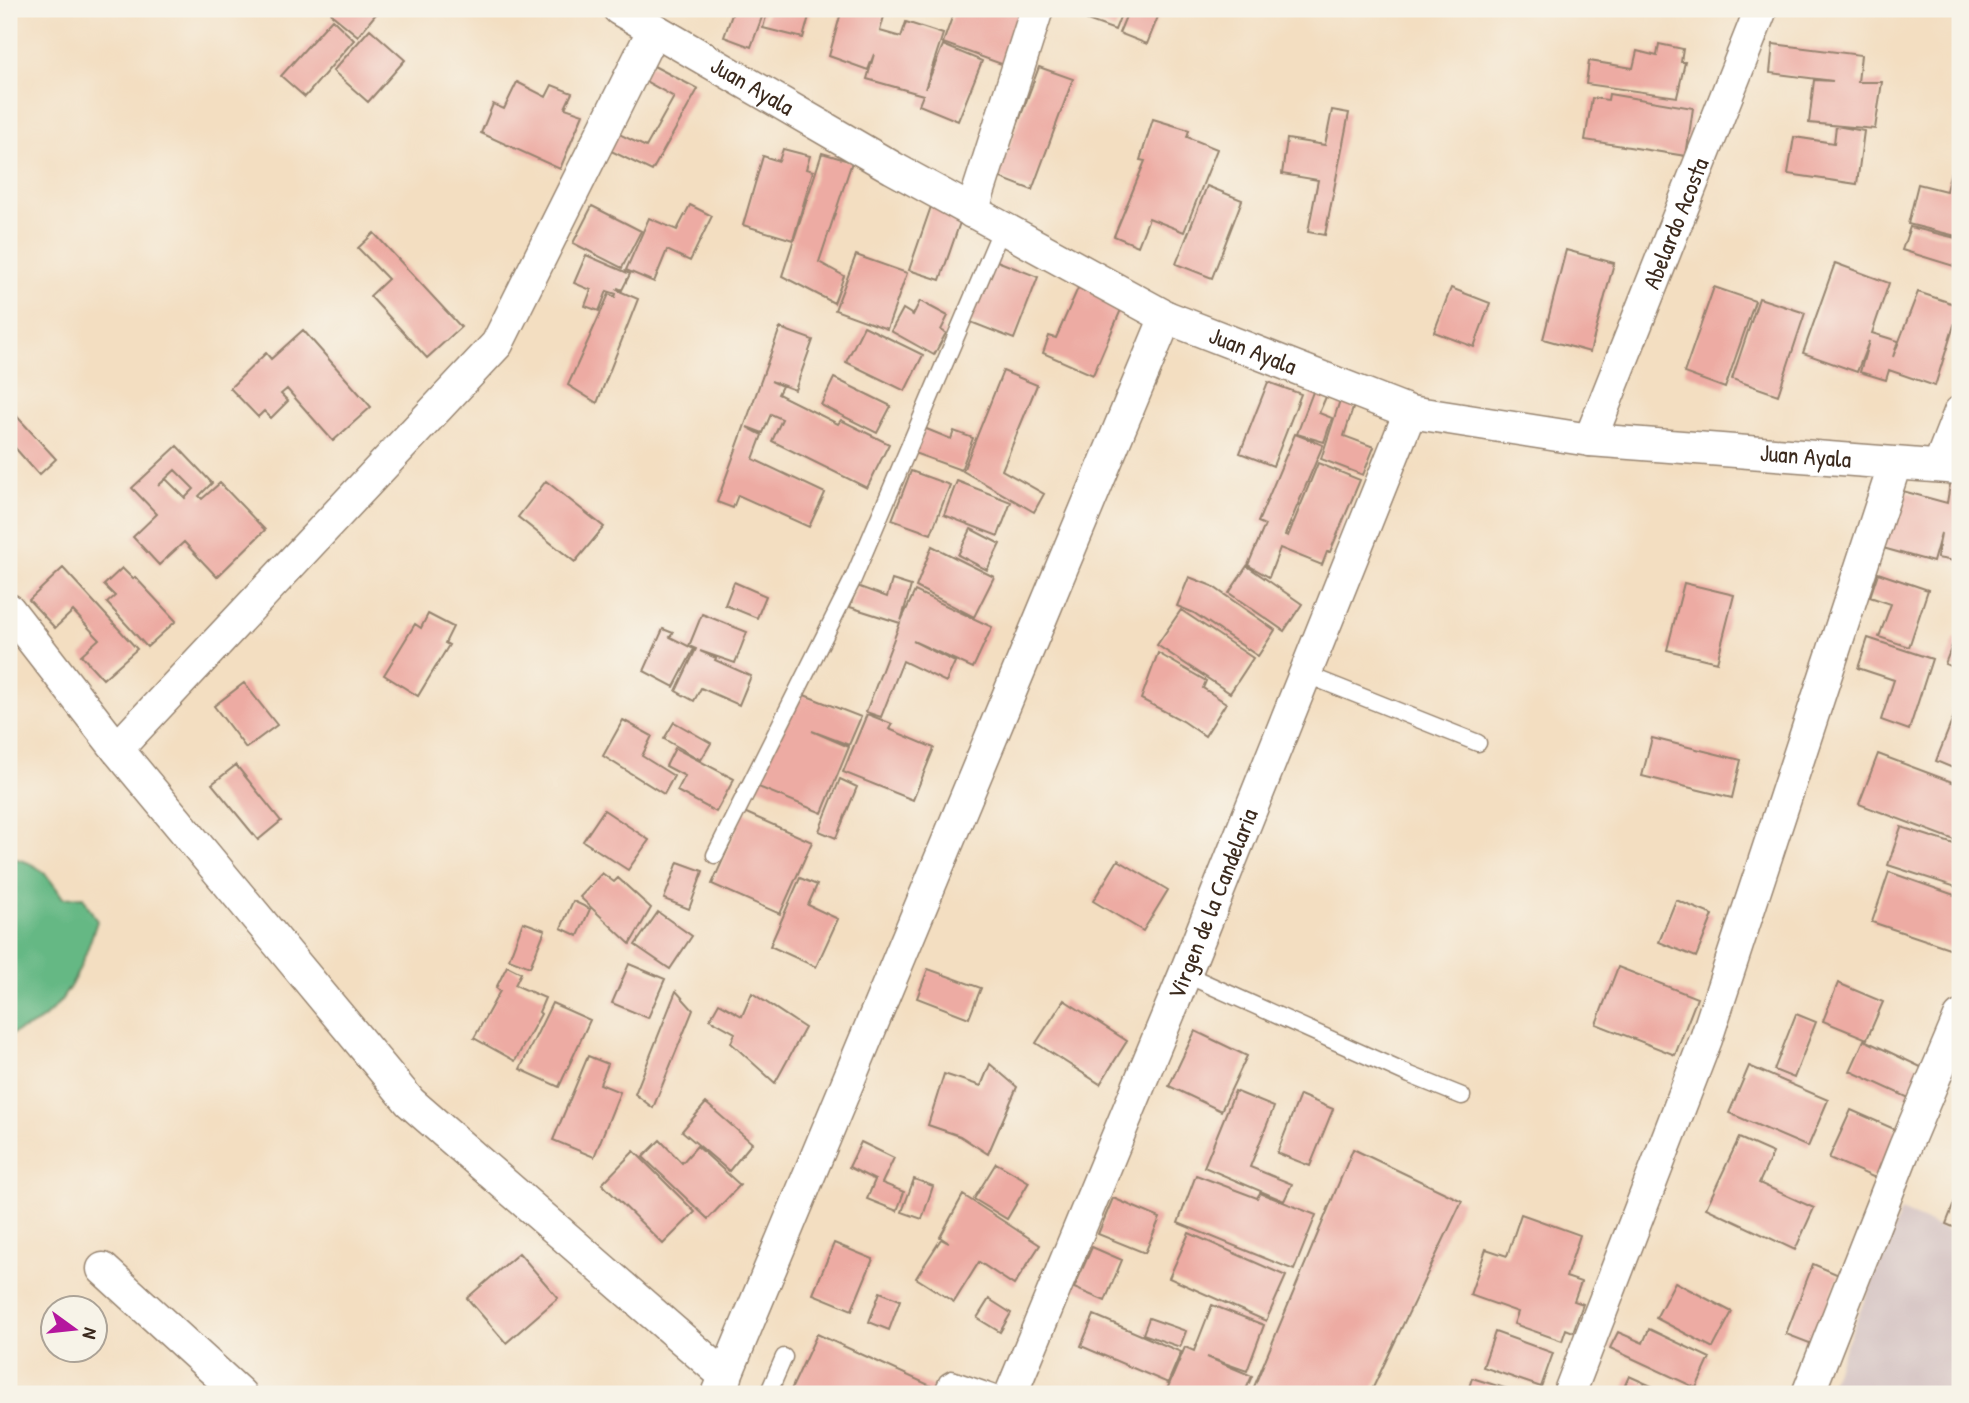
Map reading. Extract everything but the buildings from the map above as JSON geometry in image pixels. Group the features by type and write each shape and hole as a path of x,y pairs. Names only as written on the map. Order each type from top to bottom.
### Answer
{"street":[{"name":"Juan Ayala","path":"619,9 653,31 972,212 1166,317 1410,412 1590,440 1950,467"},
{"path":"972,212 1037,9"},
{"name":"Abelardo Acosta","path":"1590,440 1761,9"},
{"path":"117,749 497,344 653,31"},
{"path":"9,610 117,749 410,1102 722,1385 1166,317"},
{"name":"Virgen de la Candelaria","path":"1012,1394 1185,974 1410,412"},
{"path":"1950,467 1960,412"},
{"path":"1569,1394 1706,1039 1895,464"},
{"path":"1808,1394 1905,1147 1960,1017"},
{"path":"103,1269 240,1394"}],"lane":[{"path":"715,855 853,579 1002,228"},
{"path":"1305,674 1478,743"},
{"path":"1185,974 1462,1096"},
{"path":"768,1394 784,1357"},
{"path":"942,1394 947,1382 952,1379 995,1394"}],"shaded area":[{"path":"1901,1211 1960,1236 1960,1394 1826,1394"}],"green space":[{"path":"9,858 28,862 41,870 63,898 83,897 97,921 83,960 63,998 40,1021 9,1035"}]}
